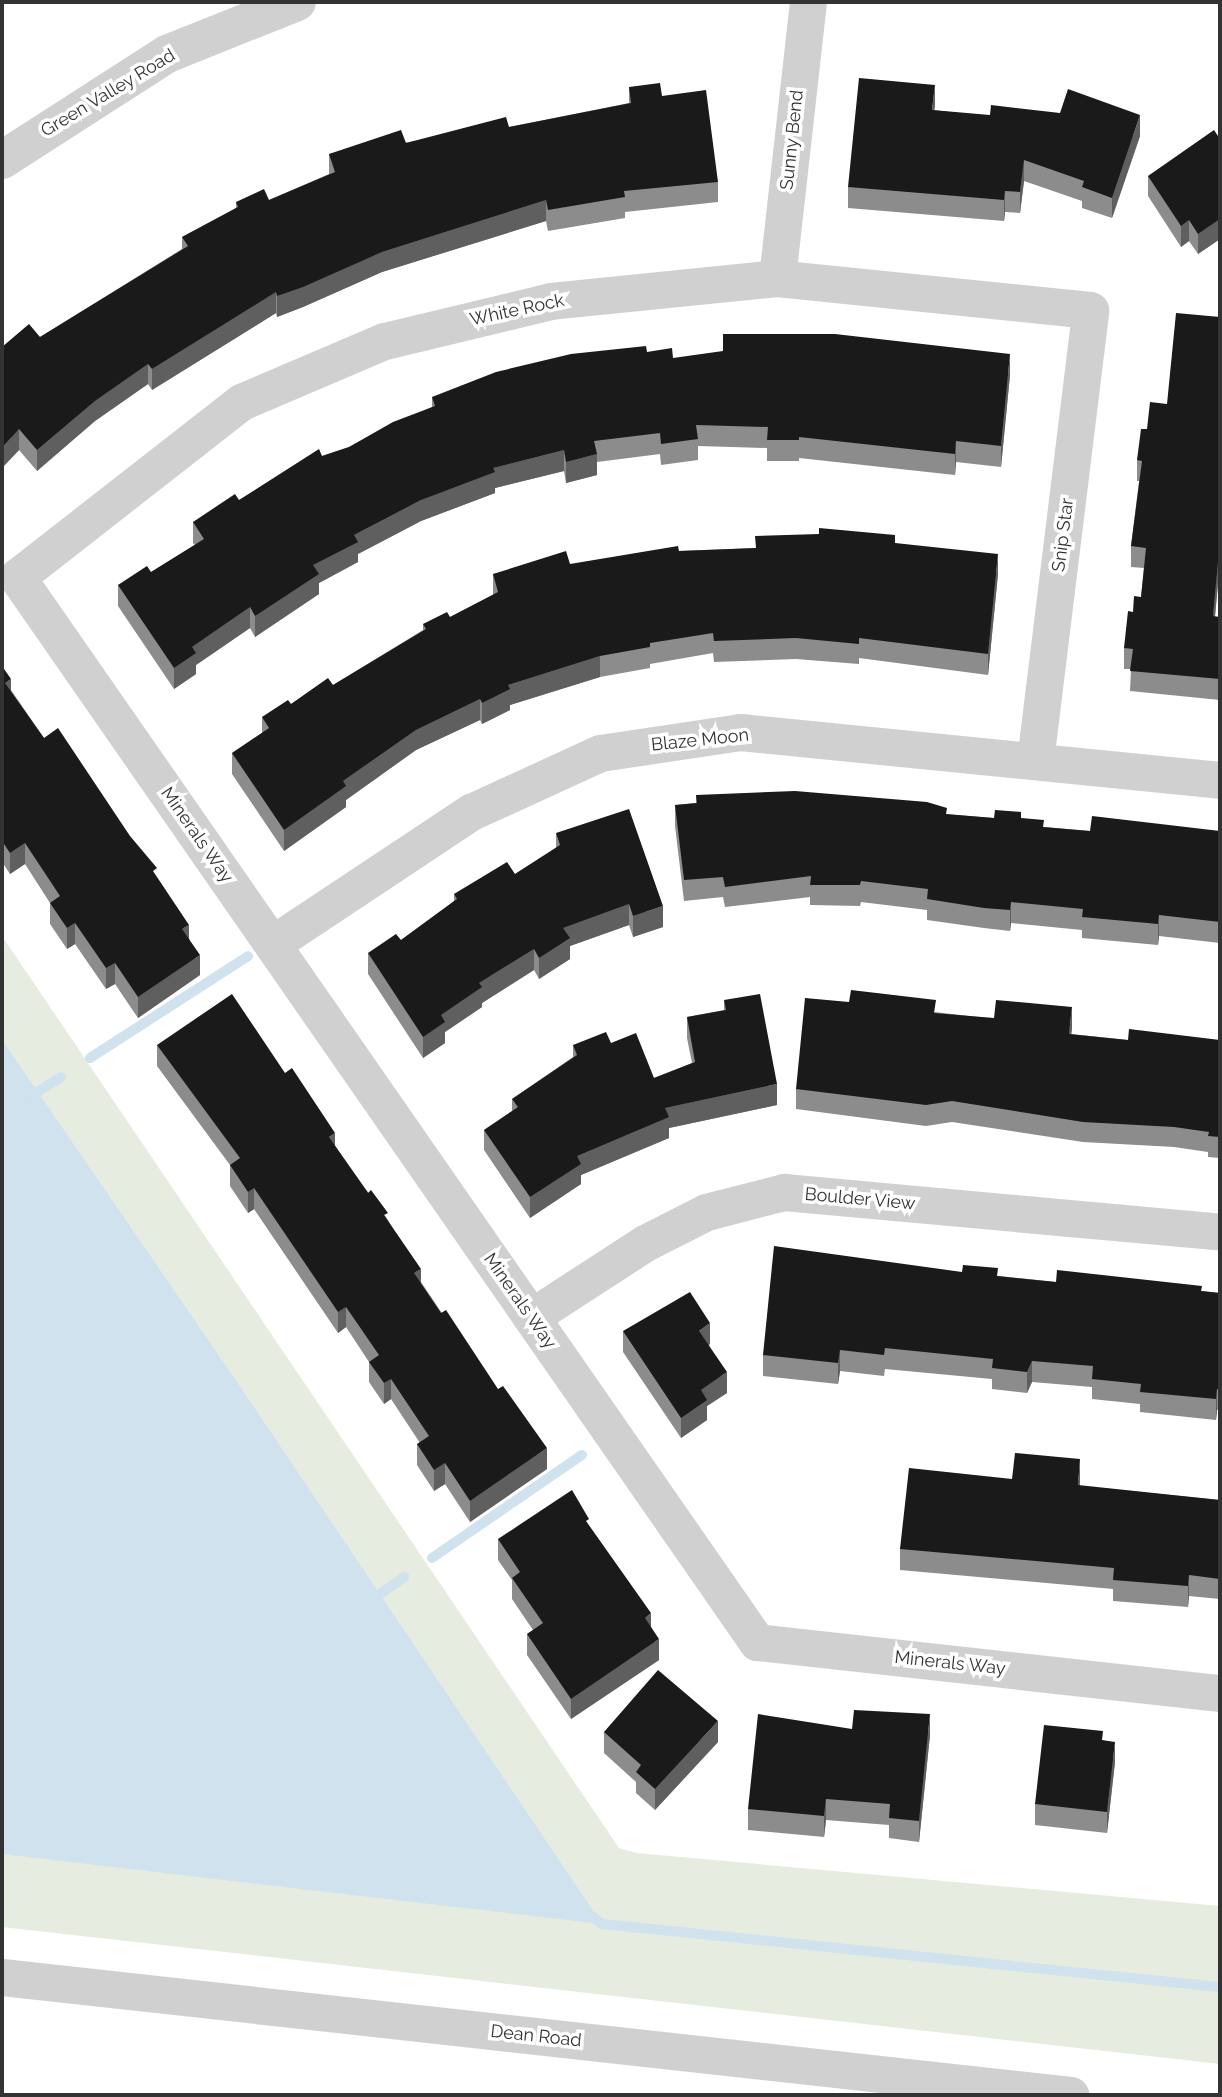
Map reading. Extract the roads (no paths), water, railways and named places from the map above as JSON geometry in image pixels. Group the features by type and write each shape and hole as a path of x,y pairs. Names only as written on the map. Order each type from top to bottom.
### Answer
{"street":[{"name":"Green Valley Road","path":"2,160 167,54 297,2"},
{"name":"Sunny Bend","path":"777,278 808,2"},
{"name":"White Rock","path":"17,577 241,402 384,341 551,300 777,278 1090,310"},
{"name":"Snip Star","path":"1035,761 1090,310"},
{"name":"Minerals Way","path":"17,577 757,1642 1220,1693"},
{"name":"Blaze Moon","path":"272,944 471,812 600,753 740,732 1220,780"},
{"name":"Boulder View","path":"531,1317 645,1243 706,1212 784,1192 1220,1232"},
{"name":"Dean Road","path":"2,1977 1071,2095"}],"water":[{"path":"2,1040 237,1382 602,1924 2,1854"}],"waterway":[{"path":"90,1058 248,956"},
{"path":"26,1099 61,1077"},
{"path":"432,1558 582,1455"},
{"path":"370,1601 404,1577"},
{"path":"593,1917 602,1924 1220,1987"}]}
